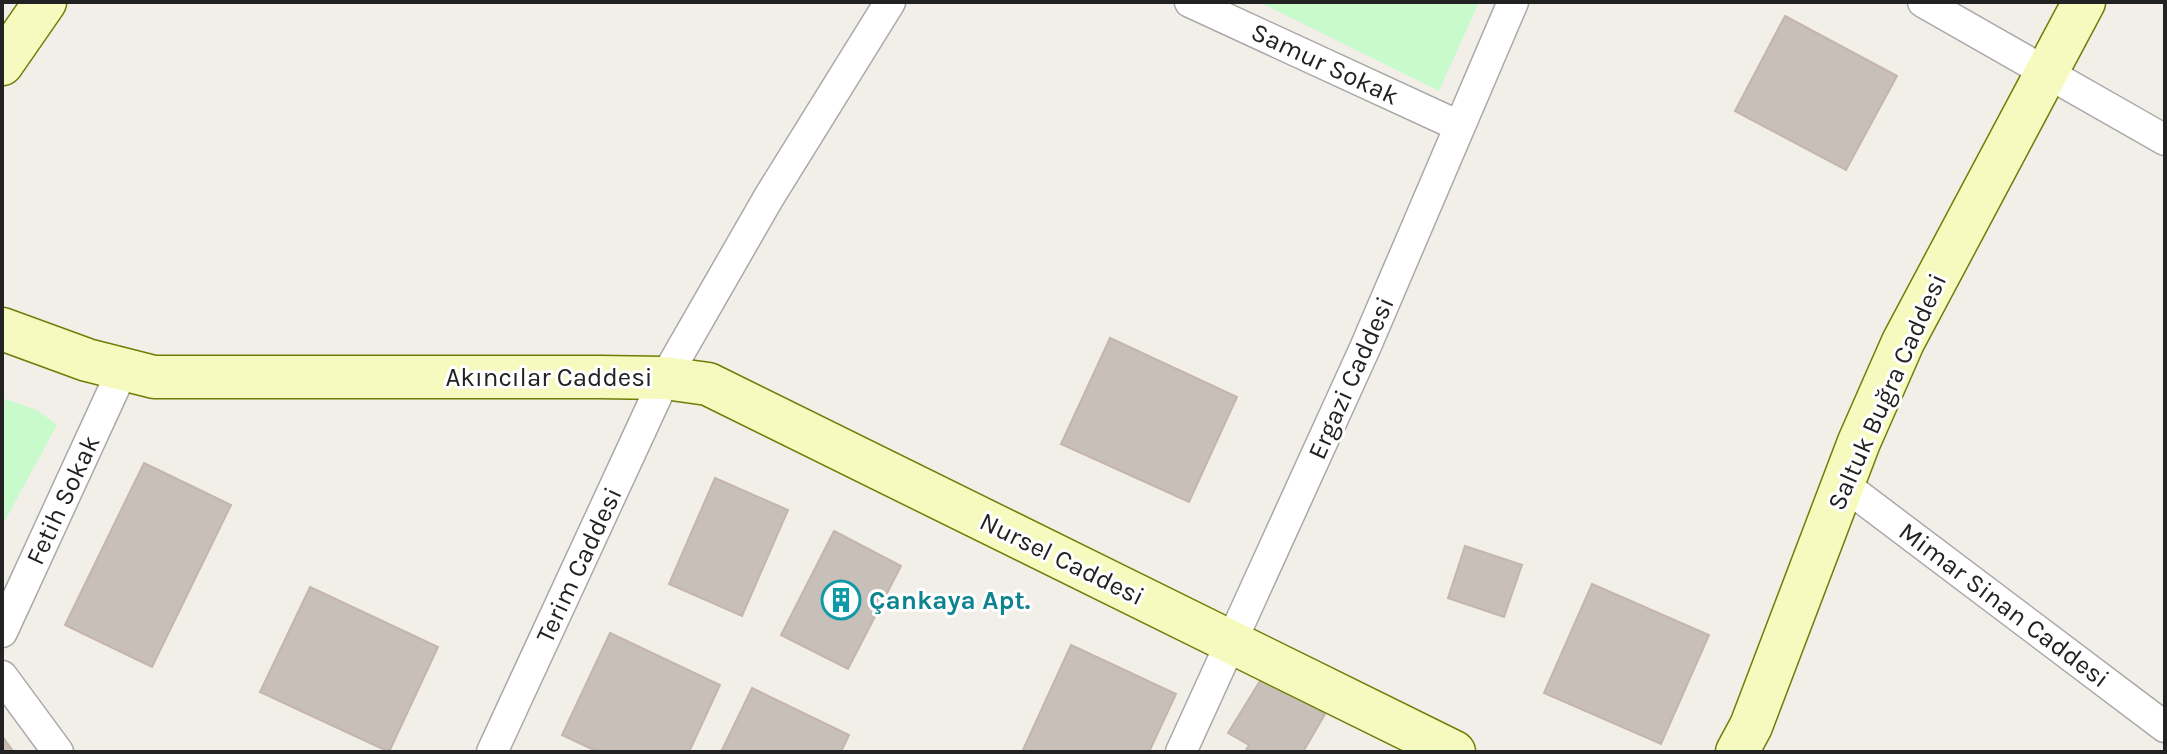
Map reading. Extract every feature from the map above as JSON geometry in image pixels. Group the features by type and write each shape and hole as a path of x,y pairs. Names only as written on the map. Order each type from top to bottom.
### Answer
{"street":[{"path":"2,64 45,2"},
{"name":"Akıncılar Caddesi","path":"2,329 50,348 154,377 665,378 777,185 890,2"},
{"name":"Samur Sokak","path":"1190,2 1459,126"},
{"name":"Ergazi Caddesi","path":"1181,752 1365,348 1513,2"},
{"path":"1923,2 2165,140"},
{"name":"Saltuk Buğra Caddesi","path":"1737,752 1751,726 1843,484 1903,342 2084,2"},
{"name":"Fetih Sokak","path":"2,632 123,369"},
{"name":"Nursel Caddesi","path":"665,378 708,384 1454,752"},
{"name":"Terim Caddesi","path":"503,748 665,378"},
{"name":"Mimar Sinan Caddesi","path":"1843,484 2165,727"},
{"path":"2,676 58,752"}],"green space":[{"path":"1259,2 1479,2 1439,91"},
{"path":"2,398 37,410 57,425 2,526"}],"building":[{"path":"1785,16 1897,76 1846,170 1735,111"},
{"path":"1110,338 1237,397 1189,502 1061,444"},
{"path":"144,463 231,505 152,667 65,625"},
{"path":"715,478 788,510 742,616 669,584"},
{"name":"Çankaya Apt.","path":"834,531 901,566 848,669 781,635"},
{"path":"1465,546 1522,565 1504,617 1448,598"},
{"path":"1592,584 1709,635 1661,744 1544,693"},
{"path":"310,587 438,647 389,752 260,692"},
{"path":"610,633 720,685 689,752 598,752 562,735"},
{"path":"1071,645 1176,694 1149,752 1022,752"},
{"path":"1263,676 1325,714 1303,752 1245,752 1249,745 1228,733"},
{"path":"752,688 849,735 841,752 721,752"},
{"path":"2,736 13,751 2,752"}],"place":[{"name":"Çankaya Apt.","path":"841,600"}]}
